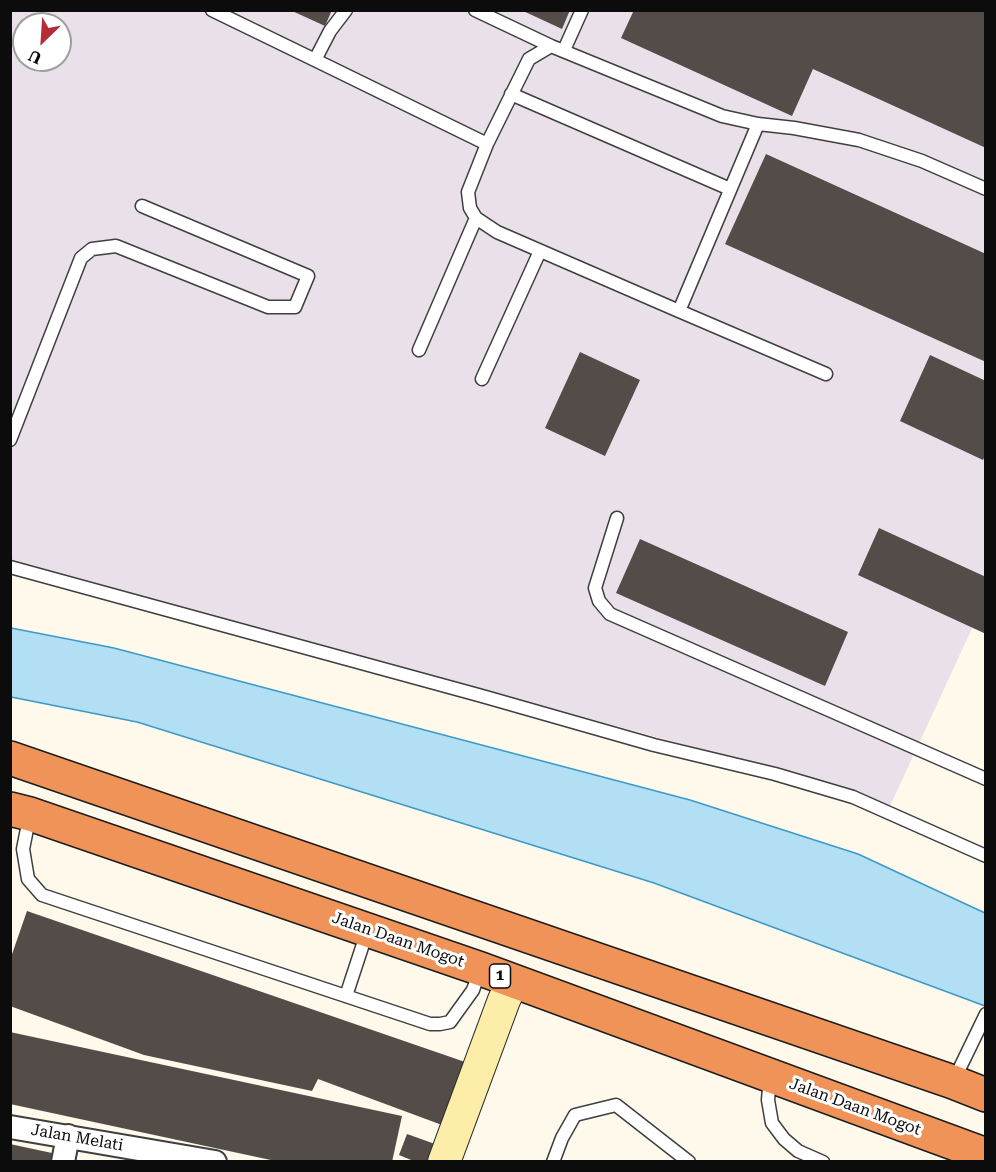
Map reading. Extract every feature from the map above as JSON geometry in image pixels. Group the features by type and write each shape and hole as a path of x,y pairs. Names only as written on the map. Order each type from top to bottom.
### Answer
{"highway":[{"path":"10,758 956,1075 986,1095"},
{"name":"Jalan Daan Mogot","path":"20,811 481,969 770,1075 978,1156"}],"street":[{"path":"444,1161 513,981"},
{"name":"Jalan Melati","path":"10,1127 215,1161"},
{"path":"63,1161 68,1136"}],"lane":[{"path":"212,10 487,144"},
{"path":"315,60 330,31 346,10"},
{"path":"475,10 551,46 722,116 859,140 922,161 986,189"},
{"path":"564,50 582,10"},
{"path":"551,46 529,60 487,144 468,192 470,208 476,218 498,232 540,251 826,374"},
{"path":"512,94 730,189"},
{"path":"679,311 758,124"},
{"path":"10,440 81,258 92,249 116,246 268,307 295,307 308,276 142,206"},
{"path":"419,350 476,218"},
{"path":"482,379 540,251"},
{"path":"617,518 595,588 599,601 610,614 986,779"},
{"path":"10,567 654,745 775,774 853,797 986,856"},
{"path":"20,811 28,879 42,895 430,1024 450,1022 473,990 481,969"},
{"path":"346,996 367,930"},
{"path":"956,1075 986,1014"},
{"path":"770,1075 768,1100 772,1123 784,1139 798,1151 824,1161"},
{"path":"553,1161 562,1138 575,1115 616,1105 689,1161"}],"shaded area":[{"path":"10,11 985,11 985,600 885,817 762,766 11,560"}],"water":[{"path":"11,628 114,648 690,800 858,854 985,913 985,1006 654,883 137,722 11,697"}],"building":[{"path":"290,10 332,10 325,26"},
{"path":"521,10 570,10 562,29"},
{"path":"634,10 986,10 986,148 813,69 792,116 621,38"},
{"path":"766,154 986,254 986,362 725,244"},
{"path":"580,352 640,380 605,456 545,428"},
{"path":"930,355 986,381 986,454 983,460 900,421"},
{"path":"879,528 986,577 986,634 858,575"},
{"path":"640,539 848,632 825,686 616,593"},
{"path":"27,911 468,1063 442,1125 318,1079 312,1091 144,1055 10,1006 10,960"},
{"path":"10,1032 402,1116 392,1162 280,1162 10,1104"},
{"path":"407,1134 435,1144 429,1162 416,1162 399,1155"},
{"path":"10,1144 52,1153 51,1162 10,1162"}]}
